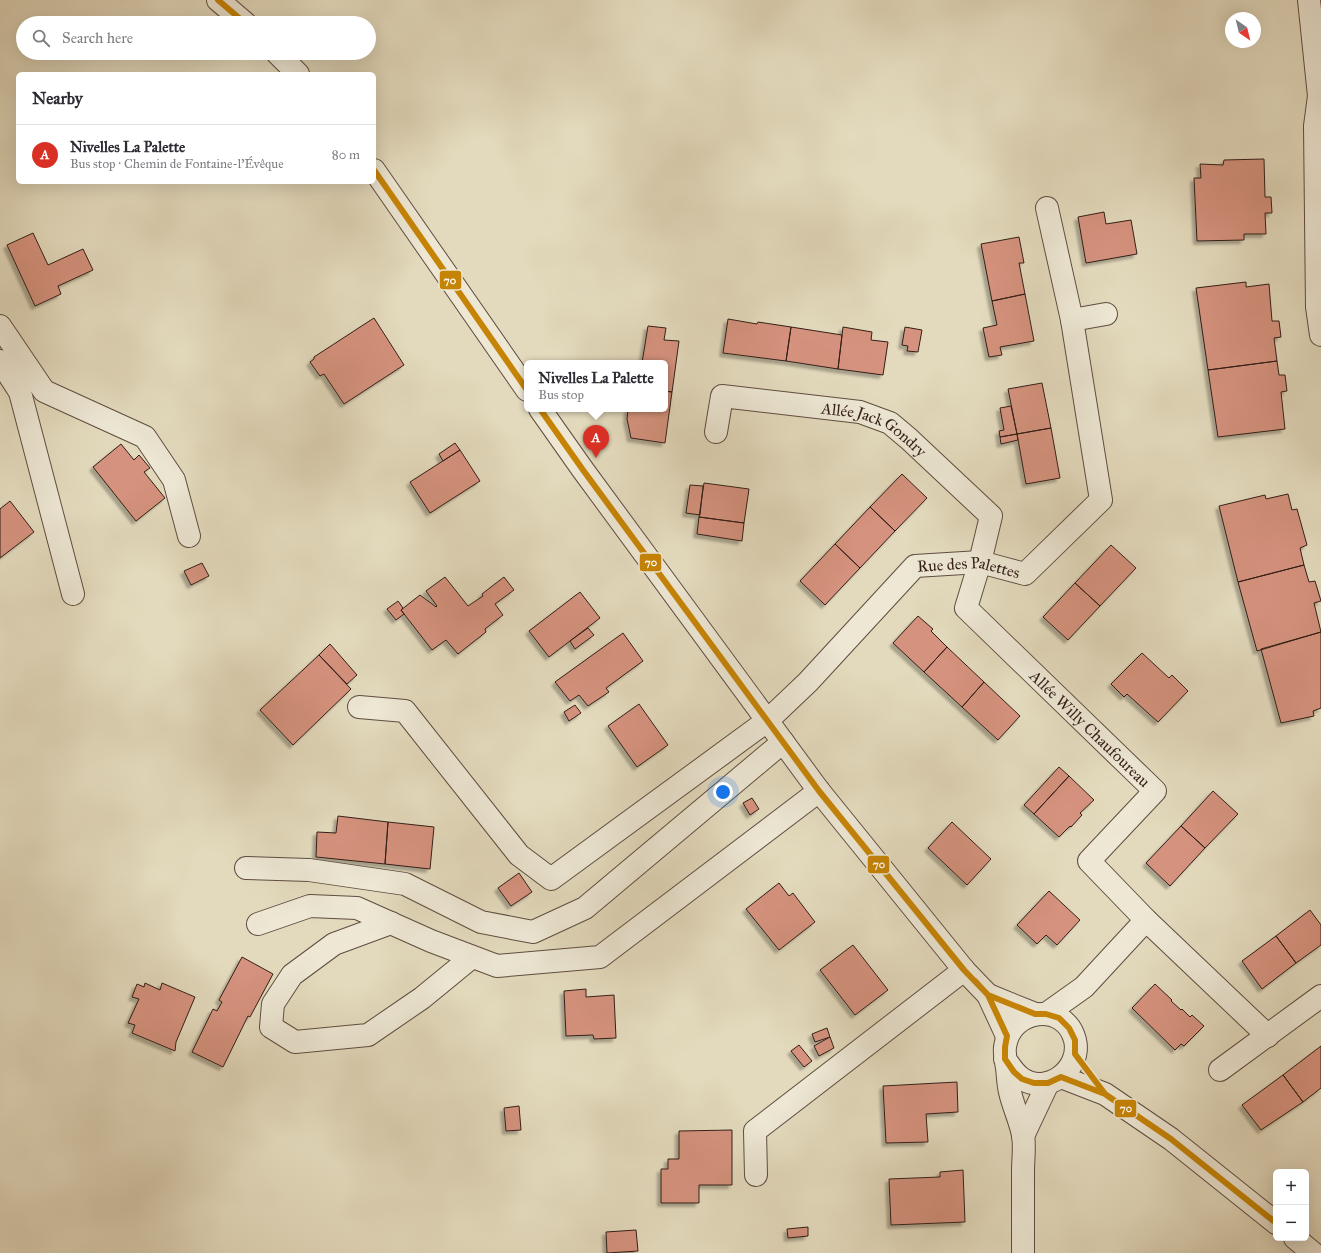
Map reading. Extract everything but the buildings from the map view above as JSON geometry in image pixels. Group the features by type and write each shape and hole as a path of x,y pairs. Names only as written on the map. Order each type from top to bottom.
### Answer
{"street":[{"path":"218,0 237,16"},
{"path":"1310,0 1319,96 1317,307 1321,335"},
{"path":"284,60 296,72"},
{"path":"376,173 524,386"},
{"name":"Rue des Palettes","path":"359,707 405,711 519,855 552,879 767,721 808,682 915,566 980,562 1025,574 1101,500 1072,320 1047,208"},
{"path":"1072,320 1106,314"},
{"path":"0,326 44,392 145,437 174,480 189,536"},
{"path":"0,361 20,392 73,594"},
{"name":"Allée Jack Gondry","path":"716,432 722,396 860,412 890,423 991,516 980,562"},
{"path":"542,412 583,470 819,791 964,970 988,995 1008,1036"},
{"name":"Allée Willy Chaufoureau","path":"980,562 966,608 1155,791 1089,861 1146,920 1268,1036"},
{"path":"246,868 309,870 404,884 481,922 533,932 585,908 783,742"},
{"path":"258,924 310,906 357,908 430,941 496,966 600,957 819,791"},
{"path":"1023,1253 1023,1136 1010,1092 1005,1059 1005,1048 1008,1036 1018,1021 1041,1014 1084,987 1146,920"},
{"path":"391,923 334,944 292,975 273,1004 271,1027 295,1042 368,1035 422,998 472,957"},
{"path":"756,1175 755,1131 964,970"},
{"path":"1069,1028 1084,987"},
{"path":"988,995 1041,1014 1059,1018 1069,1028 1075,1040 1075,1054 1071,1067 1054,1080 1023,1136"},
{"path":"1220,1070 1321,996"},
{"path":"1075,1054 1105,1094 1171,1139 1273,1221"},
{"path":"1005,1059 1014,1072 1022,1079 1034,1083 1054,1080 1105,1094"},
{"path":"1299,1241 1313,1253"}],"transit line":[{"name":"70","path":"218,0 237,16"},
{"name":"70","path":"376,173 524,386"},
{"name":"70","path":"542,412 583,470 819,791 964,970 988,995 1007,1036 1005,1059 1014,1072 1022,1079 1034,1083 1048,1083 1061,1077 1105,1094 1171,1139 1273,1221"},
{"name":"70","path":"975,981 988,995 1035,1014 1046,1014 1059,1018 1069,1028 1075,1040 1075,1054 1105,1094 1115,1101"}],"place":[{"name":"Nivelles La Palette","path":"596,458"}]}
